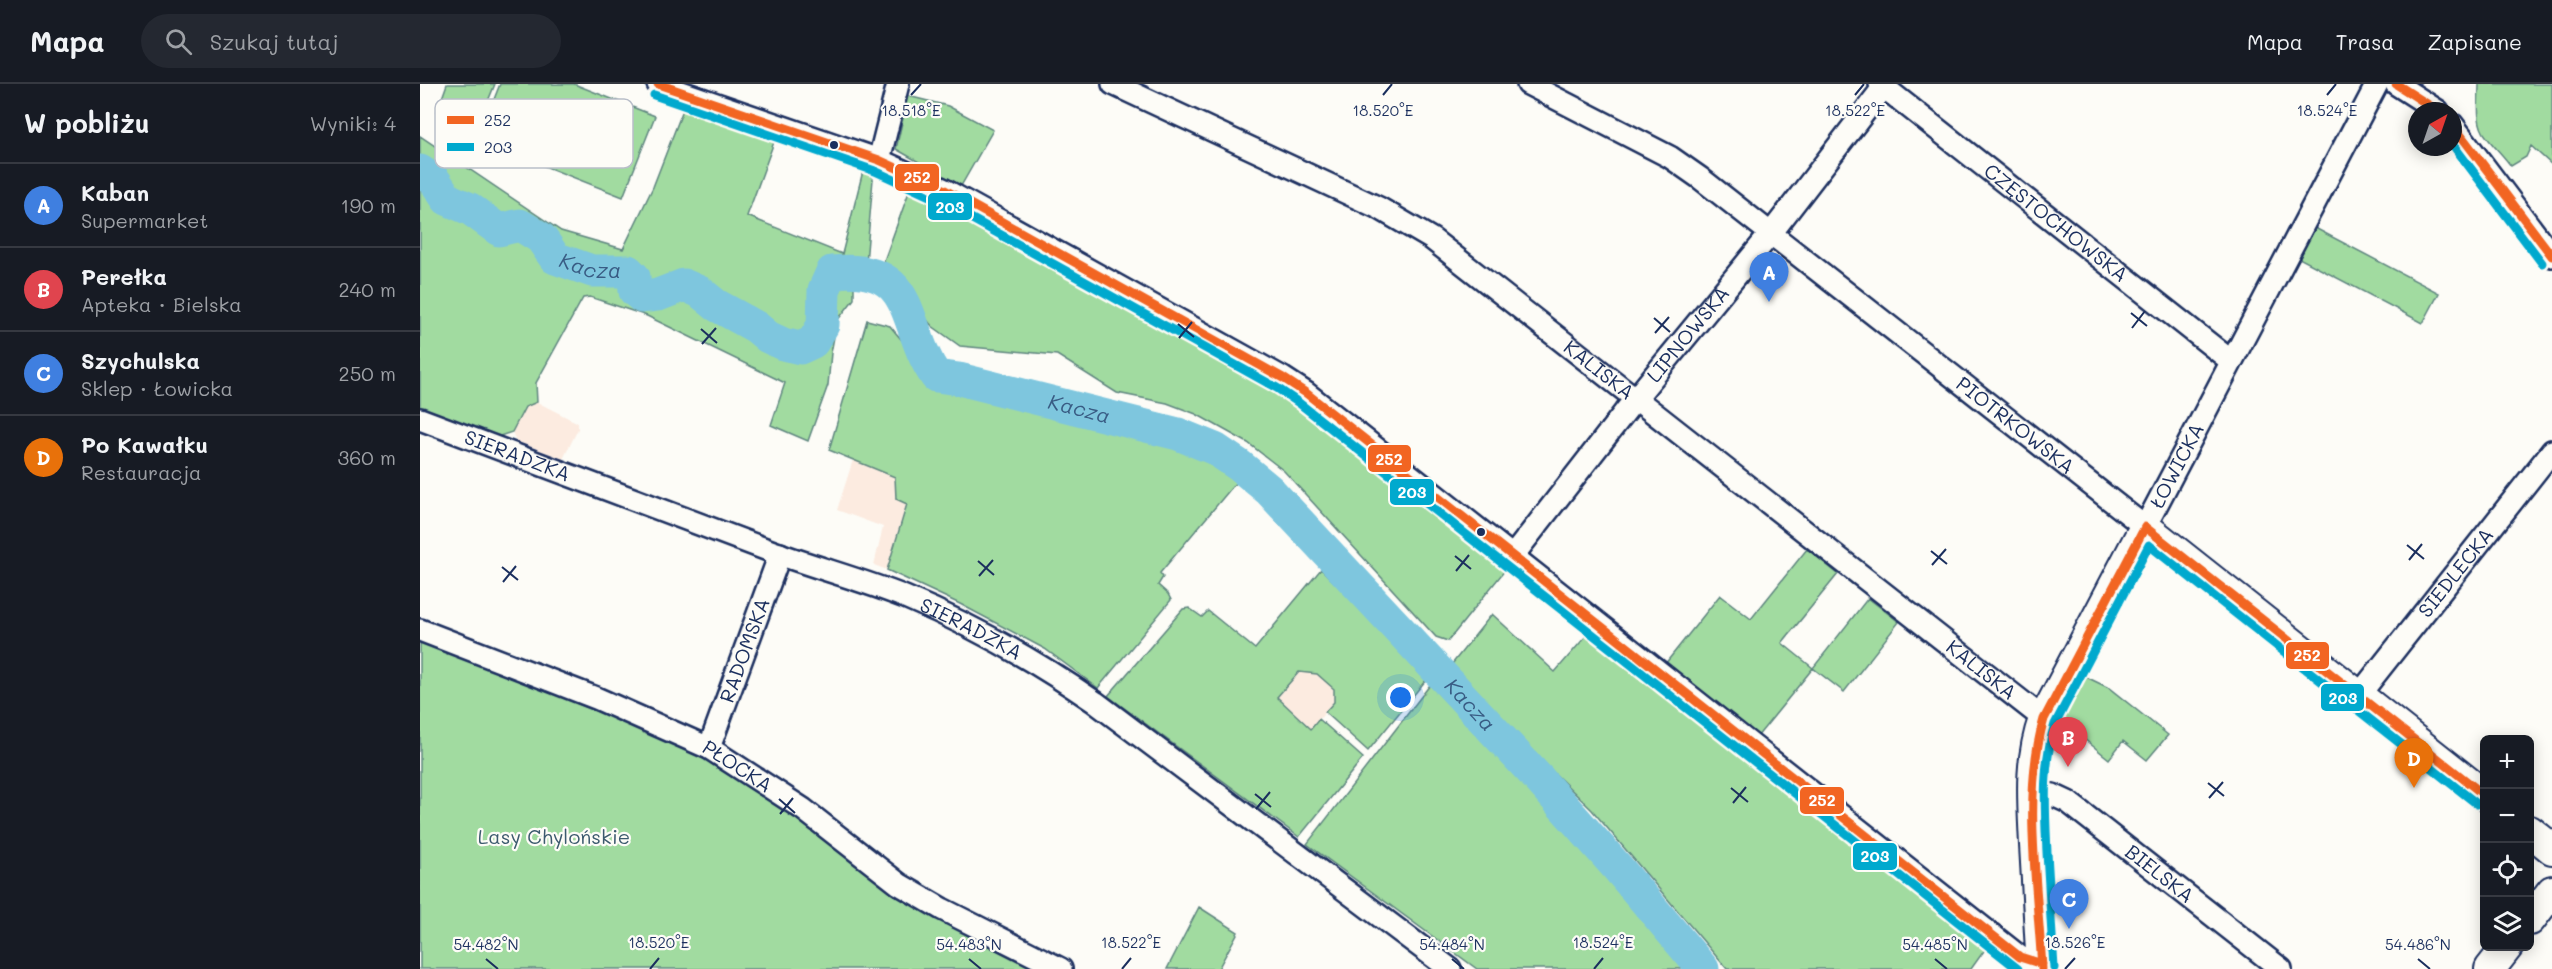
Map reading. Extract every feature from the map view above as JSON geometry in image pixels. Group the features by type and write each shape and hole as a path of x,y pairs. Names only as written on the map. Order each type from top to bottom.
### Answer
{"street":[{"path":"658,84 879,160 943,189 1283,378 1306,393 2020,957 2042,966"},
{"path":"879,160 898,84"},
{"name":"KALISKA","path":"1113,84 1379,208 1432,239 2044,719"},
{"name":"PIOTRKOWSKA","path":"1528,84 1670,157 1772,232 2480,792"},
{"name":"ŁOWICKA","path":"2042,966 2032,792 2033,759 2044,719 2377,84"},
{"path":"2396,84 2424,102"},
{"name":"LIPNOWSKA","path":"1512,557 1635,399 1772,232 1883,85"},
{"name":"CZĘSTOCHOWSKA","path":"1883,85 2231,361"},
{"path":"2462,137 2552,256"},
{"name":"SIERADZKA","path":"420,419 780,554 903,596 944,614 1049,670 1450,969"},
{"name":"SIEDLECKA","path":"2359,695 2552,451"},
{"name":"RADOMSKA","path":"709,748 780,554"},
{"name":"PŁOCKA","path":"420,630 596,698 709,748 803,809 899,884 942,909 1061,969"},
{"name":"BIELSKA","path":"2032,792 2053,795 2068,802 2282,969"},
{"path":"2534,835 2552,849"},
{"path":"2534,914 2552,891"},
{"path":"2490,969 2504,951"}],"shaded area":[{"path":"537,402 578,423 578,429 563,459 516,441 512,432 525,407"},
{"path":"853,460 895,477 896,499 908,504 887,570 874,565 883,527 837,510"},
{"path":"1299,672 1317,674 1334,688 1334,702 1311,729 1276,697"}],"green space":[{"path":"447,84 495,84 489,99 442,99"},
{"path":"500,84 574,84 612,99 494,99"},
{"path":"2479,84 2552,84 2552,165 2531,146 2526,157 2511,166 2489,140 2480,125"},
{"path":"908,96 948,106 993,130 961,186 896,149"},
{"path":"633,107 655,116 623,197 549,168 633,168"},
{"path":"684,107 774,142 747,216 842,254 864,167 873,179 866,263 849,257 845,280 854,284 854,299 837,321 828,385 808,441 771,425 785,383 647,316 590,297 583,298 536,383 537,402 525,407 512,432 497,437 420,409 420,136 435,146 435,168 467,168 561,231 623,249 653,187"},
{"path":"910,189 937,201 1290,395 1510,564 1448,641 1436,637 1284,471 1248,443 1196,414 1167,403 1117,393 1057,355 960,346 932,326 911,300 902,281 881,269"},
{"path":"2315,228 2439,293 2423,323 2299,258"},
{"path":"867,320 890,326 905,344 917,370 942,388 963,389 1026,402 1187,448 1238,480 1160,573 1163,577 1158,585 1171,600 1098,688 1045,649 960,604 887,570 907,504 896,499 895,477 829,450"},
{"path":"1807,549 1838,574 1782,643 1813,668 1757,737 1665,664 1720,595 1751,619"},
{"path":"1321,569 1405,651 1403,654 1426,680 1368,751 1325,712 1334,702 1334,689 1317,674 1299,672 1277,697 1311,729 1319,719 1363,758 1299,837 1108,696 1183,609 1189,608 1202,617 1208,611 1255,649"},
{"path":"1868,598 1899,622 1844,692 1813,668"},
{"path":"1492,614 1555,672 1592,629 1989,944 1971,969 1727,969 1592,810 1448,669"},
{"name":"Lasy Chylońskie","path":"420,641 666,739 702,756 1043,969 420,969"},
{"path":"2080,674 2109,688 2168,735 2147,760 2123,741 2109,759 2058,718"},
{"path":"1430,685 1458,714 1469,713 1483,728 1487,740 1510,759 1572,825 1690,969 1477,969 1307,844"},
{"path":"1199,907 1238,932 1218,969 1167,969"}],"waterway":[{"name":"Kacza","path":"420,171 435,181 447,199 470,209 499,230 520,225 541,238 555,258 592,271 628,271 634,277 635,291 642,297 658,295 684,285 700,292 716,305 756,327 768,337 800,348 813,342 823,325 824,290 832,272 860,272 880,277 894,287 903,301 925,356 936,376 959,379 1178,434 1215,449 1269,490 1538,778 1703,969"}],"transit line":[{"name":"252","path":"658,84 879,160 943,189 1283,378 1306,393 2020,957 2042,964"},
{"name":"252","path":"2396,84 2424,102"},
{"name":"203","path":"654,95 875,171 938,200 1277,388 2018,969"},
{"name":"252","path":"2462,137 2552,256"},
{"name":"203","path":"2461,156 2542,263"},
{"name":"252","path":"2042,969 2033,843 2037,748 2044,719 2145,527 2480,792"},
{"name":"203","path":"2054,968 2045,804 2046,772 2051,740 2055,724 2149,545 2477,804"}],"place":[{"name":"Kaban","path":"1769,302"},
{"name":"Perełka","path":"2068,767"},
{"name":"Po Kawałku","path":"2414,788"},
{"name":"Szychulska","path":"2069,929"}]}
